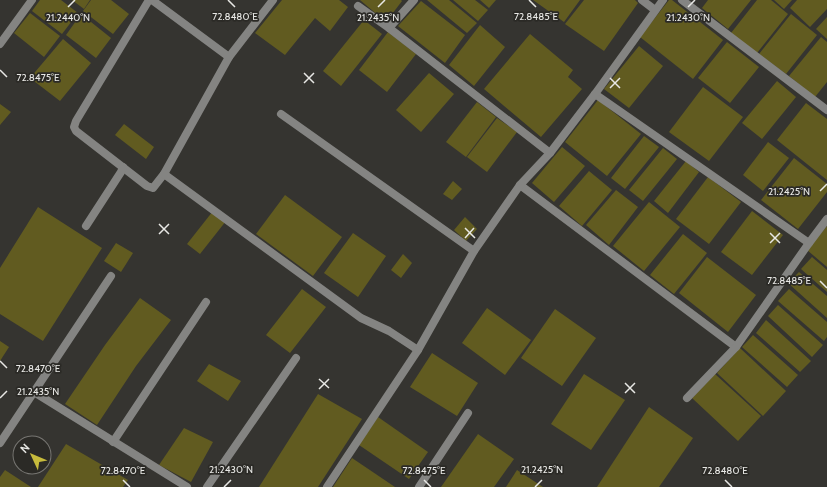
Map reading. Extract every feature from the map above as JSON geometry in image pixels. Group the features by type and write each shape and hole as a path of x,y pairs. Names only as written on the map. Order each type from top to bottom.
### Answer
{"street":[{"path":"0,44 32,0"},
{"path":"229,57 151,0 76,120 74,127 76,131 147,186 153,188 164,174 229,57 273,0"},
{"path":"389,28 414,0"},
{"path":"642,0 655,10"},
{"path":"327,487 418,350 474,251 520,185 550,153 663,0"},
{"path":"682,0 827,110"},
{"path":"358,6 389,28 550,153"},
{"path":"595,94 809,243"},
{"path":"281,114 474,251"},
{"path":"86,226 123,167"},
{"path":"164,174 361,318 389,332 418,350"},
{"path":"520,185 736,347"},
{"path":"687,398 736,347 827,219"},
{"path":"0,443 111,276"},
{"path":"113,442 206,302"},
{"path":"207,487 296,358"},
{"path":"34,392 186,487"},
{"path":"419,487 468,414"}],"building":[{"path":"40,0 61,0 78,13 62,34 32,11"},
{"path":"72,0 90,0 84,9"},
{"path":"91,0 111,0 129,14 113,34 83,11"},
{"path":"282,0 339,0 348,7 330,31 315,18 285,55 255,33"},
{"path":"360,0 401,0 402,1 386,22"},
{"path":"427,0 449,0 477,23 467,33"},
{"path":"453,0 475,0 488,10 478,21"},
{"path":"480,0 496,0 489,8"},
{"path":"533,0 580,0 564,22"},
{"path":"584,0 635,0 638,3 604,51 565,24"},
{"path":"669,0 672,0 723,40 693,79 640,37"},
{"path":"708,0 751,0 728,29 702,8"},
{"path":"757,0 771,0 788,14 757,53 731,33"},
{"path":"774,0 792,0 784,9"},
{"path":"797,0 827,0 827,9 810,27 790,8"},
{"path":"421,1 465,35 445,63 398,26"},
{"path":"30,13 60,36 44,57 14,33"},
{"path":"81,14 111,38 96,58 66,35"},
{"path":"791,14 817,35 786,74 759,54"},
{"path":"827,17 827,39 816,29"},
{"path":"364,20 382,34 341,86 323,71"},
{"path":"480,25 505,47 474,86 449,65"},
{"path":"388,32 416,54 387,92 359,70"},
{"path":"530,34 573,70 568,77 582,89 541,137 484,89"},
{"path":"821,37 827,42 827,82 815,97 789,76"},
{"path":"63,39 91,63 60,101 30,78"},
{"path":"727,42 759,67 730,103 698,78"},
{"path":"639,46 663,66 629,108 604,89"},
{"path":"429,73 454,94 421,132 396,110"},
{"path":"777,81 796,97 762,139 742,123"},
{"path":"703,87 743,117 709,161 669,132"},
{"path":"598,100 641,134 607,176 565,142"},
{"path":"477,102 496,117 466,157 446,142"},
{"path":"806,103 827,119 827,180 777,140"},
{"path":"0,104 11,112 0,125"},
{"path":"497,118 517,132 487,172 467,157"},
{"path":"124,124 154,147 146,159 115,135"},
{"path":"644,136 659,147 625,189 611,178"},
{"path":"768,142 789,158 763,191 743,175"},
{"path":"562,147 585,166 554,202 532,183"},
{"path":"663,148 677,159 643,201 629,190"},
{"path":"794,158 827,184 827,192 798,229 761,200"},
{"path":"686,161 699,172 668,213 654,201"},
{"path":"589,171 612,190 582,226 559,206"},
{"path":"708,177 741,202 709,244 676,219"},
{"path":"453,181 462,189 452,200 443,194"},
{"path":"616,190 638,207 609,245 586,225"},
{"path":"285,195 342,237 313,276 256,234"},
{"path":"649,202 680,227 644,271 613,246"},
{"path":"38,207 102,248 43,341 0,314 0,268"},
{"path":"213,211 226,221 200,254 187,244"},
{"path":"752,211 783,235 752,275 721,252"},
{"path":"465,217 477,229 466,241 454,230"},
{"path":"827,226 827,267 807,250"},
{"path":"353,233 386,256 358,297 324,273"},
{"path":"683,234 707,253 674,294 650,275"},
{"path":"116,243 133,253 121,272 104,261"},
{"path":"403,254 412,263 401,278 391,270"},
{"path":"707,257 756,295 728,332 679,293"},
{"path":"812,257 827,270 827,292 801,269"},
{"path":"799,272 827,296 827,318 788,283"},
{"path":"302,289 326,307 290,353 266,335"},
{"path":"789,289 827,322 827,337 824,341 778,301"},
{"path":"140,298 171,320 136,366 97,425 65,404 105,345"},
{"path":"778,305 823,345 812,357 768,316"},
{"path":"487,308 531,340 505,375 462,343"},
{"path":"555,309 596,338 562,386 521,358"},
{"path":"766,320 811,361 800,372 756,333"},
{"path":"753,335 798,375 787,387 742,347"},
{"path":"0,341 9,347 0,361"},
{"path":"740,348 786,391 763,416 717,373"},
{"path":"432,353 478,383 457,416 410,387"},
{"path":"209,364 241,381 228,401 197,381"},
{"path":"584,374 625,400 591,450 551,424"},
{"path":"715,374 761,416 738,441 692,398"},
{"path":"318,394 362,419 318,487 259,487"},
{"path":"649,407 693,438 659,487 597,487"},
{"path":"378,417 428,452 409,479 359,445"},
{"path":"184,428 213,442 191,482 159,465"},
{"path":"478,434 514,459 494,487 441,487"},
{"path":"66,444 128,480 123,487 38,487 46,475 52,475 52,466"},
{"path":"352,458 395,487 333,487"},
{"path":"5,470 31,487 0,487 0,477"},
{"path":"517,470 543,487 506,487"}]}
